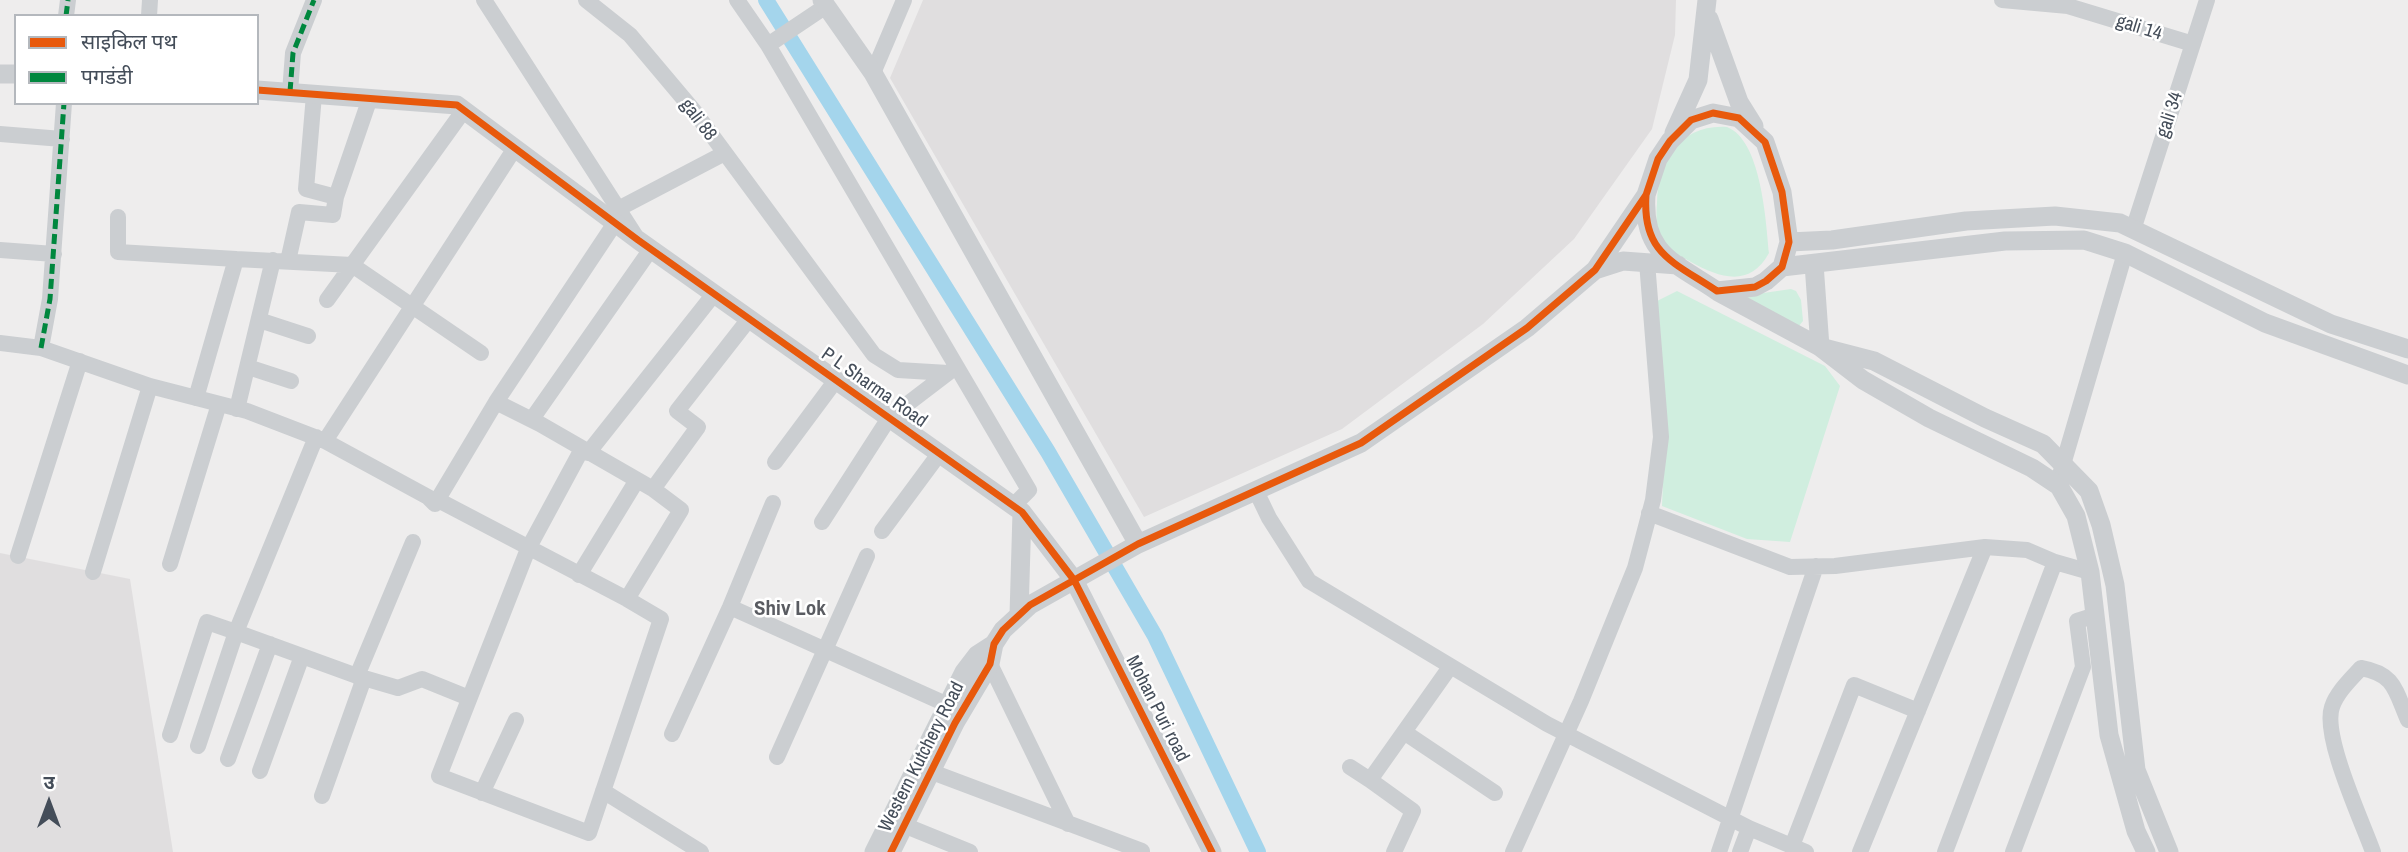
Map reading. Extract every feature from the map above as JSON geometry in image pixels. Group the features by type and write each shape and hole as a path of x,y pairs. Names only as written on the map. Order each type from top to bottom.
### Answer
{"street":[{"path":"290,92 293,53 313,0"},
{"path":"484,0 617,216"},
{"name":"gali 88","path":"586,0 630,35 694,111 723,154 874,355 898,370 948,373 889,418"},
{"path":"737,0 768,45 928,323 1030,490 1018,509 1019,615"},
{"path":"873,74 904,0"},
{"name":"gali 14","path":"2001,0 2068,6 2193,44"},
{"name":"gali 34","path":"2133,230 2207,0"},
{"path":"768,45 824,3 873,74 1130,548"},
{"path":"1707,7 1739,102 1765,142 1777,173 1789,242 1782,267"},
{"path":"1595,270 1646,195 1658,159 1670,141 1698,80 1707,7"},
{"path":"259,90 457,105 464,110 327,300"},
{"path":"314,94 306,189 336,197"},
{"path":"237,409 259,320 299,212 333,215 336,197 370,98"},
{"path":"41,348 54,254 64,105"},
{"name":"P L Sharma Road","path":"464,110 515,148 617,216 644,244 1018,509 1074,580"},
{"path":"1670,141 1691,120 1713,113 1739,118 1757,131"},
{"path":"0,134 62,139"},
{"path":"198,746 236,632 321,439 515,148"},
{"path":"0,344 41,348 150,386 237,409 321,439 435,504 496,402 617,216 723,154"},
{"path":"1646,195 1647,230 1663,254 1717,291 1820,347 1863,380 2057,485 2076,516 2090,572 2109,735 2136,831 2146,852"},
{"path":"1789,242 1832,240 1966,221 2055,216 2120,223 2331,324 2408,349"},
{"path":"118,217 118,252 352,265 481,353"},
{"path":"1717,291 1755,288 1782,267 2005,241 2084,240 2125,253 2265,323 2408,375"},
{"path":"532,419 644,244"},
{"path":"0,250 54,254"},
{"path":"2057,485 2125,253"},
{"path":"196,398 236,259"},
{"path":"1595,270 1623,261 1679,265"},
{"path":"1513,852 1566,734 1635,568 1649,513 1661,437 1647,262"},
{"path":"1814,264 1820,347"},
{"name":"Western Kutchery Road","path":"891,852 971,693 990,664 995,645 1003,630 1030,605 1130,548 1362,443 1527,328 1595,270"},
{"path":"438,500 528,550 661,619 589,833 439,776 528,550 585,451 714,294"},
{"path":"653,489 698,427 677,411 749,319"},
{"path":"259,320 308,336"},
{"path":"1820,347 1874,361 1985,418 2043,444 2090,491 2115,585 2136,770 2169,852"},
{"path":"18,556 80,361"},
{"path":"248,367 291,381"},
{"path":"775,462 836,380"},
{"path":"93,572 150,386"},
{"path":"496,402 532,419 653,489 681,510 627,599"},
{"path":"170,564 219,404"},
{"path":"822,522 889,418"},
{"path":"882,531 939,454"},
{"path":"579,575 637,480"},
{"path":"1256,491 1269,518 1309,581 1566,734 1749,828 1799,849 1854,685 1918,711"},
{"path":"672,734 730,607 773,503"},
{"path":"1649,513 1790,567 1892,560 1985,547 2027,550 2090,572"},
{"path":"357,676 413,542"},
{"path":"1860,852 1985,547"},
{"path":"777,757 867,556"},
{"path":"1945,852 2055,562"},
{"path":"1719,852 1816,566"},
{"name":"Mohan Puri road","path":"1074,580 1212,852"},
{"path":"730,607 948,705"},
{"path":"2013,852 2083,667 2077,621 2096,615"},
{"path":"170,735 207,622 398,688 422,679 470,698"},
{"path":"228,758 270,645"},
{"path":"874,852 948,705 977,655 995,645"},
{"path":"260,771 302,656"},
{"path":"990,664 1068,824"},
{"path":"1370,780 1450,667"},
{"path":"2373,852 2330,735 2332,708 2345,685 2361,668 2382,671 2391,680 2408,720"},
{"path":"322,796 363,681 357,676"},
{"path":"482,793 516,720"},
{"path":"1404,732 1495,793"},
{"path":"1350,767 1413,811 1394,852"},
{"path":"932,772 1142,852"},
{"path":"603,791 701,852"},
{"path":"906,826 970,852"},
{"path":"1740,852 1749,828"}],"shaded area":[{"path":"923,0 1676,0 1675,35 1652,129 1574,239 1483,324 1342,429 1144,517 890,78"},
{"path":"0,553 130,579 173,852 0,852"}],"green space":[{"path":"1727,127 1738,135 1747,148 1760,182 1769,253 1753,271 1734,277 1713,272 1670,250 1661,240 1657,217 1658,187 1667,159 1675,148 1685,138 1697,132"},
{"path":"1791,289 1796,291 1801,300 1803,321 1798,327 1736,297"},
{"path":"1677,291 1825,366 1840,386 1790,542 1747,539 1662,506 1666,407 1657,301"}],"waterway":[{"path":"766,0 1048,452 1155,636 1258,852"}],"marked path":[{"path":"66,14 68,0"},
{"path":"290,92 293,53 314,0"},
{"path":"41,348 50,299 64,105"}],"cycle path":[{"path":"259,90 457,105 638,240 1022,512 1074,580 1212,852"},
{"path":"891,852 955,723 990,664 994,644 1003,630 1030,605 1138,544 1361,443 1527,328 1595,270 1646,195 1658,159 1670,141 1691,120 1713,113 1739,118 1765,142 1782,192 1789,242 1782,267 1755,287 1717,291 1675,263 1655,244 1646,215 1646,195"}],"district":[{"name":"Shiv Lok","path":"790,609"}]}
